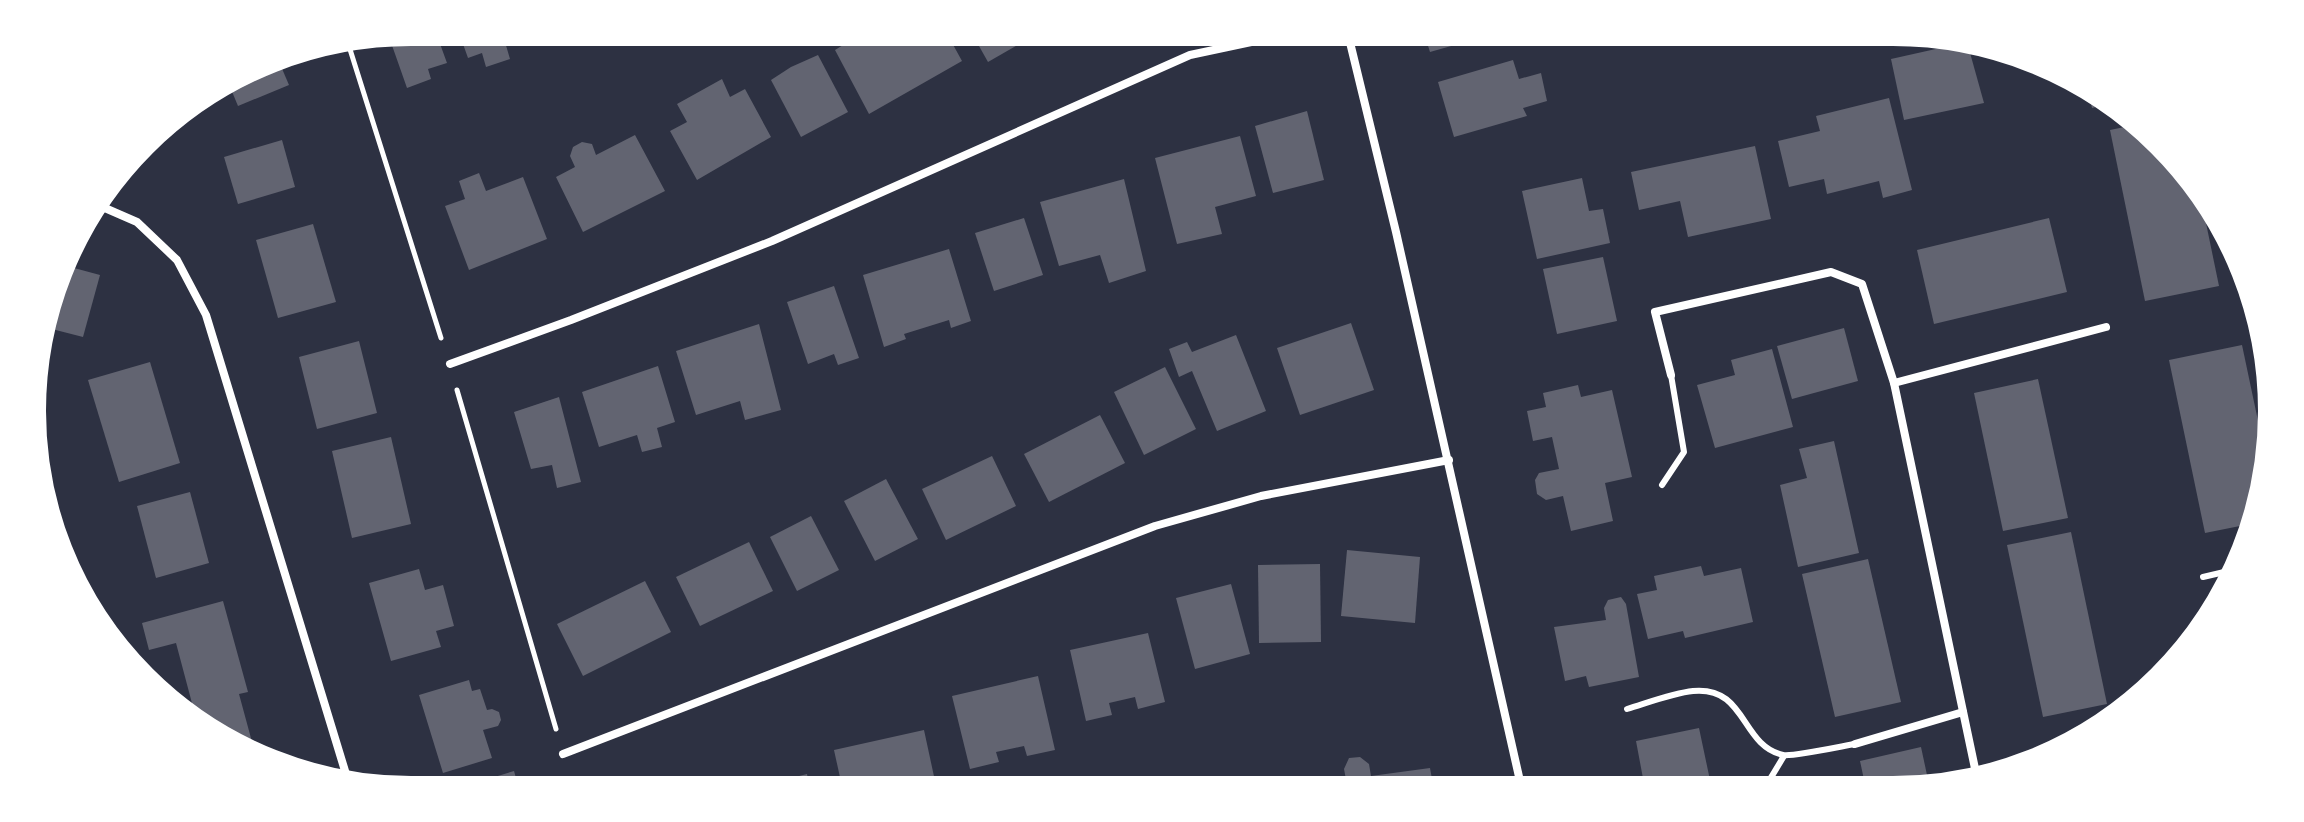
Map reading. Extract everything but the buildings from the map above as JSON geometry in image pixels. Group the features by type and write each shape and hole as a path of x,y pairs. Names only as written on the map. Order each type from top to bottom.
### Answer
{"street":[{"path":"450,364 772,241 1190,55 1242,44"},
{"path":"1350,44 1449,460 1519,778"},
{"path":"105,208 137,222 177,260 206,315 345,772"},
{"path":"1671,375 1655,312 1831,272 1862,284 1894,383 1975,768"},
{"path":"1894,383 2106,327"},
{"path":"563,754 1155,526 1261,496 1449,460"},
{"path":"1855,744 1963,712"}],"lane":[{"path":"1662,485 1684,452 1671,375"},
{"path":"2203,577 2222,572"},
{"path":"1627,709 1693,691 1719,693 1734,706 1759,742 1784,756 1855,744"},
{"path":"1771,778 1784,756"}],"path":[{"path":"350,49 450,364 563,754"}]}
